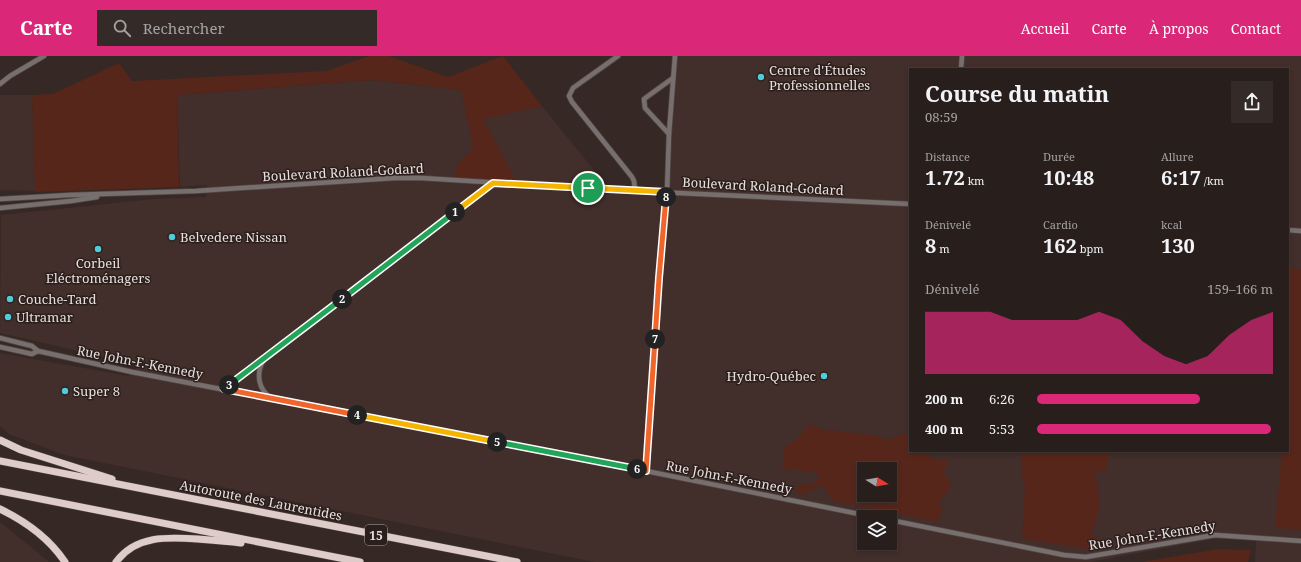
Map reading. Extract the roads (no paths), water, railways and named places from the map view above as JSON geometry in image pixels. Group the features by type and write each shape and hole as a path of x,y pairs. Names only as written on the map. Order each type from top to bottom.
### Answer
{"highway":[{"path":"0,440 28,452 139,488"},
{"name":"Autoroute des Laurentides","path":"0,461 517,562"},
{"name":"15","path":"0,491 360,562"},
{"path":"0,509 22,521 39,534 56,550 65,562"},
{"path":"116,562 133,546 159,538 184,538 273,545"}],"street":[{"path":"0,84 10,76 44,56"},
{"path":"618,56 573,88 569,96 572,102 632,177 635,191"},
{"path":"646,471 659,278 667,192 669,134 675,56"},
{"path":"961,68 962,56"},
{"path":"669,134 645,108 644,99 673,78"},
{"name":"Boulevard Roland-Godard","path":"0,199 196,191 395,178 421,178 635,191 909,204"},
{"path":"224,389 493,183"},
{"name":"Boulevard Roland-Godard","path":"0,208 71,201 113,194"},
{"path":"1289,230 1301,231"},
{"name":"Rue John-F.-Kennedy","path":"0,338 32,346 38,352"},
{"name":"Rue John-F.-Kennedy","path":"0,346 32,354 38,352 132,372 646,471 857,514"},
{"path":"264,359 259,371 260,385 263,391 273,399"},
{"name":"Rue John-F.-Kennedy","path":"897,521 1064,555 1086,557 1215,535 1301,541"}],"place":[{"name":"Centre d'Études Professionnelles","path":"761,77"},
{"name":"Belvedere Nissan","path":"172,237"},
{"name":"Corbeil Eléctroménagers","path":"98,249"},
{"name":"Couche-Tard","path":"10,299"},
{"name":"Ultramar","path":"8,317"},
{"name":"Hydro-Québec","path":"824,376"},
{"name":"Super 8","path":"65,391"}]}
